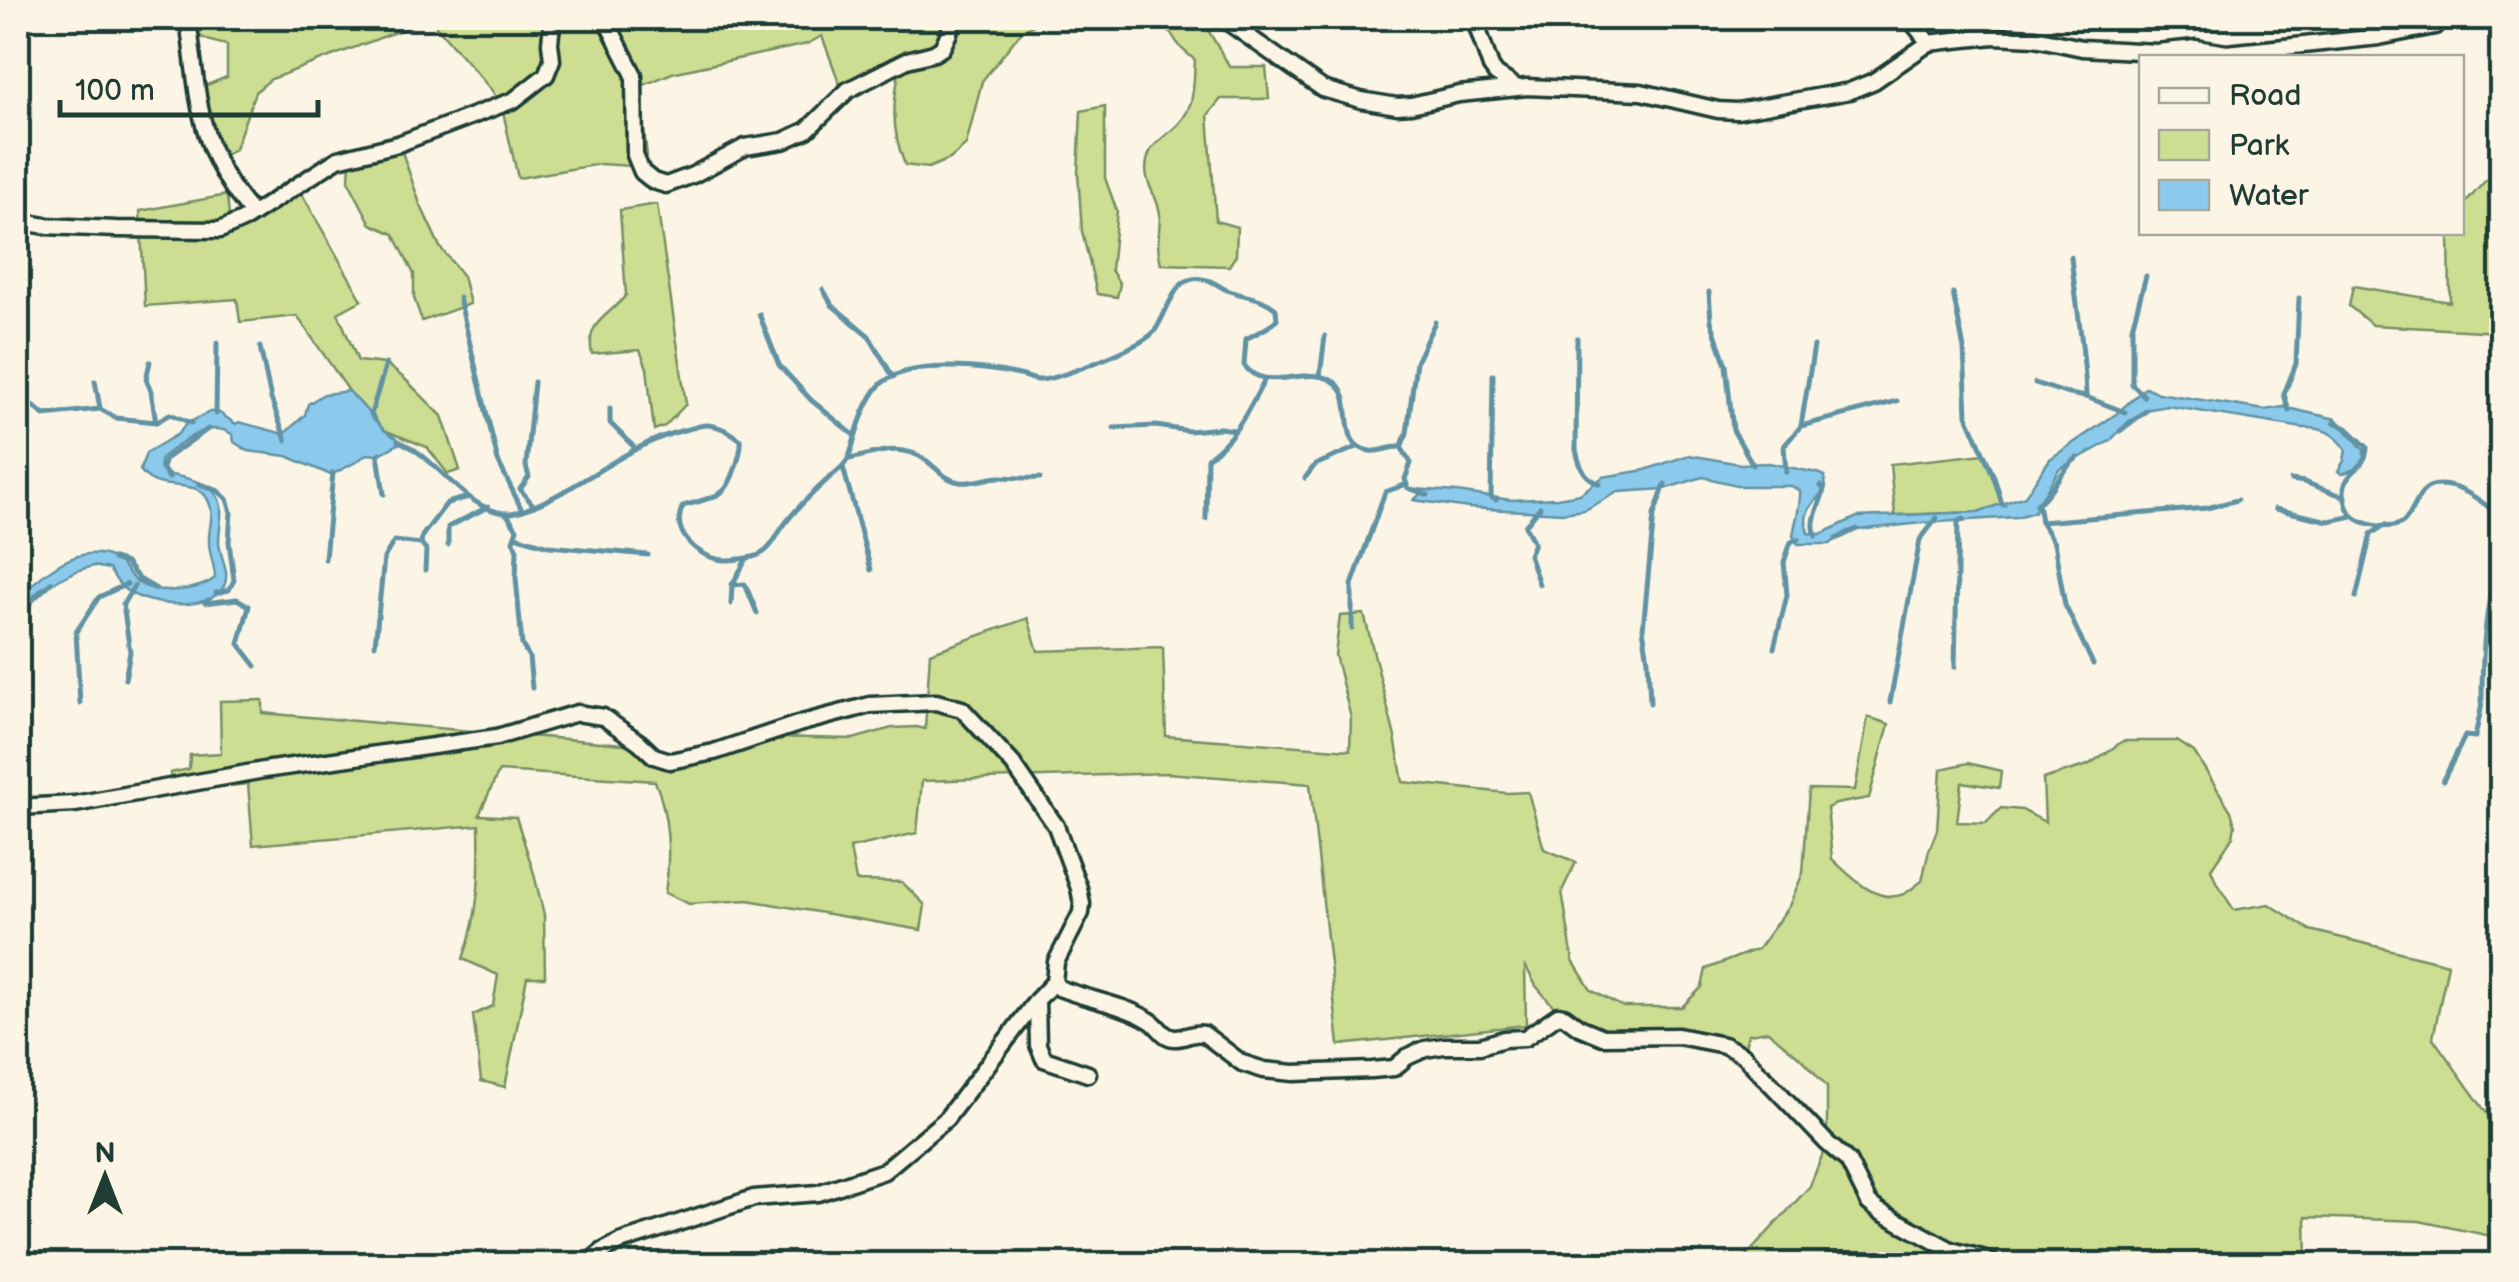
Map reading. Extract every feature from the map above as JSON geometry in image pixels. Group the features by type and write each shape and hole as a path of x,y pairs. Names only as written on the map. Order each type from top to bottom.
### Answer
{"street":[{"path":"182,18 189,26 201,119 215,160 254,214"},
{"path":"18,221 116,229 220,230 254,214 338,158 398,144 514,100 546,75 552,60 550,43 556,18"},
{"path":"605,18 634,76 636,156 642,172 652,181 666,185 745,147 782,141 807,130 848,90 907,60 942,48 952,18"},
{"path":"1222,18 1324,89 1360,100 1411,105 1516,87 1641,92 1718,110 1850,91 1874,80 1929,43 1994,36 2034,38 2082,48 2158,52 2196,48 2227,53 2379,37 2435,26"},
{"path":"1474,18 1491,67 1516,87"},
{"path":"1909,18 1929,43"},
{"path":"18,806 75,804 163,786 497,736 576,713 604,717 659,759 670,761 714,752 870,705 936,702 962,709 1013,764 1056,826 1079,888 1081,913 1056,962 1054,982 946,1119 884,1170 818,1193 734,1204 620,1242 587,1264"},
{"path":"1054,982 1064,991 1151,1021 1164,1035 1172,1038 1204,1034 1242,1063 1294,1073 1394,1068 1425,1050 1525,1038 1558,1015 1596,1035 1678,1036 1724,1046 1743,1055 1848,1161 1868,1203 1879,1212 1951,1250 1994,1264"},
{"path":"1038,1000 1038,1046 1044,1059 1088,1074"}],"green space":[{"path":"187,18 1046,18 1021,32 982,81 966,145 950,159 928,168 905,165 900,151 894,114 901,62 843,93 822,36 807,44 672,73 639,87 647,156 632,166 600,164 518,178 503,112 493,92 430,19 271,79 255,92 235,149 215,161 197,89 227,77 227,45 197,34"},
{"path":"1159,18 1197,18 1230,67 1266,67 1269,99 1221,99 1208,115 1216,221 1237,227 1236,255 1229,266 1161,264 1159,210 1148,180 1147,163 1154,146 1180,122 1189,107 1195,60"},
{"path":"1105,106 1105,178 1117,211 1111,270 1120,284 1117,297 1097,294 1082,231 1078,173 1081,111"},
{"path":"400,146 420,204 440,247 463,276 470,304 422,321 414,298 414,274 394,234 371,224 349,182 350,157"},
{"path":"2486,180 2501,186 2499,332 2372,325 2349,306 2353,286 2450,302 2449,235 2464,235 2464,205"},
{"path":"297,185 362,300 338,313 358,361 386,364 442,416 460,470 448,474 427,447 384,430 349,391 297,316 240,322 237,299 145,306 140,211 227,195 230,227"},
{"path":"657,204 686,404 665,426 654,430 647,368 640,350 592,354 591,343 600,320 626,295 620,210"},
{"path":"1984,454 2002,504 1978,512 1895,515 1890,464"},
{"path":"1364,614 1403,782 1528,792 1544,849 1576,862 1562,891 1573,961 1591,990 1623,1007 1682,1007 1702,987 1706,969 1758,949 1789,906 1803,873 1809,789 1855,790 1868,717 1889,724 1869,798 1827,808 1832,859 1863,886 1891,896 1904,894 1922,881 1937,830 1941,769 1968,763 2001,771 1999,788 1962,782 1957,822 1986,823 2001,808 2022,810 2045,822 2043,779 2088,765 2123,741 2177,741 2194,752 2231,811 2233,836 2211,869 2234,910 2269,904 2310,930 2448,964 2433,1038 2493,1122 2501,1101 2501,1238 2419,1221 2306,1217 2307,1264 1739,1264 1810,1186 1827,1143 1827,1087 1805,1062 1768,1031 1748,1034 1743,1055 1682,1040 1609,1040 1570,1025 1536,986 1525,965 1526,1025 1339,1045 1310,784 1167,773 922,781 917,833 850,848 856,881 902,882 925,905 921,930 748,900 689,904 665,893 668,837 655,781 499,771 479,815 516,817 544,915 545,977 527,977 505,1087 481,1081 473,1015 493,1006 498,975 463,959 478,893 479,825 253,845 248,784 172,792 170,773 189,769 190,755 221,753 220,701 263,700 263,713 635,745 658,763 770,737 853,739 892,728 925,729 930,653 1028,618 1038,651 1163,647 1166,736 1350,750 1351,718 1335,655 1340,616"}],"water":[{"path":"2146,387 2158,393 2265,410 2283,407 2336,419 2364,450 2364,459 2355,469 2342,474 2338,471 2346,449 2322,430 2168,406 2150,409 2128,422 2110,441 2059,469 2034,512 2017,517 1848,531 1830,544 1798,544 1793,536 1800,491 1791,486 1741,486 1703,477 1664,489 1618,492 1585,510 1562,513 1469,508 1414,500 1420,494 1414,489 1511,500 1557,498 1580,494 1603,477 1645,470 1689,455 1740,464 1769,463 1824,476 1826,487 1807,513 1808,533 1821,534 1857,517 1978,512 2025,496 2050,459 2116,414"},
{"path":"349,391 384,430 402,442 378,455 367,454 331,475 287,456 248,451 234,442 233,435 214,429 195,434 161,458 160,467 166,474 201,483 219,500 219,537 226,575 224,586 216,595 191,604 160,603 133,594 117,582 109,569 93,566 42,588 18,611 18,597 38,579 61,563 86,554 113,558 135,580 163,590 187,589 215,578 208,500 195,489 148,478 140,470 146,453 210,412 218,412 236,424 284,434 305,415 308,404 324,394"}],"waterway":[{"path":"2071,257 2086,397 2125,412"},
{"path":"2144,396 2132,384 2132,327 2146,276"},
{"path":"398,441 425,457 475,502 508,513 553,497 664,436 711,425 741,440 738,459 726,488 719,494 683,506 680,526 690,544 707,556 727,560 751,557 767,550 798,508 844,464 870,398 891,377 907,371 946,367 987,369 1038,380 1065,374 1145,339 1153,333 1179,287 1195,279 1210,281 1276,309 1277,319 1246,339 1244,365 1263,378 1310,376 1333,381 1345,398 1353,440 1370,451 1401,447 1411,463 1405,479 1408,488 1428,495"},
{"path":"823,289 832,305 869,336 893,377"},
{"path":"1709,292 1711,321 1726,365 1733,430 1753,465"},
{"path":"1953,293 1964,349 1967,415 2004,505"},
{"path":"459,298 498,461 522,510"},
{"path":"2289,411 2284,394 2296,364 2299,298"},
{"path":"759,314 779,365 811,400 855,436"},
{"path":"1401,447 1407,433 1416,362 1435,322"},
{"path":"1320,376 1325,336"},
{"path":"1577,338 1576,450 1584,471 1600,484"},
{"path":"216,414 217,343"},
{"path":"1801,426 1814,346"},
{"path":"260,347 271,399 286,440"},
{"path":"150,362 146,379 156,422"},
{"path":"374,419 371,414 386,364"},
{"path":"1493,375 1491,497 1496,500"},
{"path":"1206,519 1207,458 1233,433 1265,379"},
{"path":"95,381 100,408"},
{"path":"534,382 526,466 529,477 520,489 534,506"},
{"path":"2035,383 2085,397"},
{"path":"18,401 25,399 44,415 100,409 116,418 156,422 170,414 191,423"},
{"path":"1786,472 1784,446 1801,426 1897,401"},
{"path":"610,408 610,423 636,449"},
{"path":"2120,431 2147,410"},
{"path":"2334,422 2347,428 2367,447 2363,461 2347,480 2344,493 2346,505 2357,519 2377,526 2398,525 2426,489 2439,485 2472,495 2502,521"},
{"path":"1114,428 1234,430"},
{"path":"169,478 162,468 165,459 208,429"},
{"path":"1305,478 1315,465 1357,447"},
{"path":"850,459 899,450 917,455 946,477 960,482 1040,478"},
{"path":"380,453 384,494"},
{"path":"2036,505 2077,458"},
{"path":"843,467 871,570"},
{"path":"325,559 333,473"},
{"path":"2291,480 2345,497"},
{"path":"199,484 216,489 227,499 231,512 229,542 234,580 229,590 216,593"},
{"path":"1352,629 1352,585 1385,492 1407,484"},
{"path":"1650,703 1643,629 1654,515 1665,484"},
{"path":"1816,536 1816,512 1824,489 1821,486"},
{"path":"375,645 384,558 394,541 421,544 422,536 447,503 469,497"},
{"path":"2041,522 2207,508 2237,500"},
{"path":"2038,503 2041,522 2054,543 2065,605 2093,664"},
{"path":"448,545 448,527 488,507"},
{"path":"1539,584 1529,555 1534,543 1525,526 1540,507"},
{"path":"2275,509 2329,521 2353,516"},
{"path":"506,513 517,529 513,540 517,550 522,645 529,657 532,688"},
{"path":"1890,702 1920,540 1937,518"},
{"path":"1955,667 1958,521 1964,519"},
{"path":"2356,597 2371,534 2386,525"},
{"path":"1836,539 1857,529"},
{"path":"515,536 549,546 648,555"},
{"path":"1774,648 1787,595 1784,562 1791,542 1798,539"},
{"path":"421,544 426,550 425,570"},
{"path":"731,604 732,585 747,558"},
{"path":"113,559 126,563 139,579 156,589"},
{"path":"18,614 52,582"},
{"path":"80,703 76,632 99,597 127,584"},
{"path":"732,585 745,584 757,613"},
{"path":"125,679 130,652 123,604 134,586"},
{"path":"2443,781 2465,736 2475,737 2482,703 2489,601 2492,587 2502,590"},
{"path":"208,600 205,603 237,599 249,606 239,644 256,666"},
{"path":"18,663 20,680"}]}
